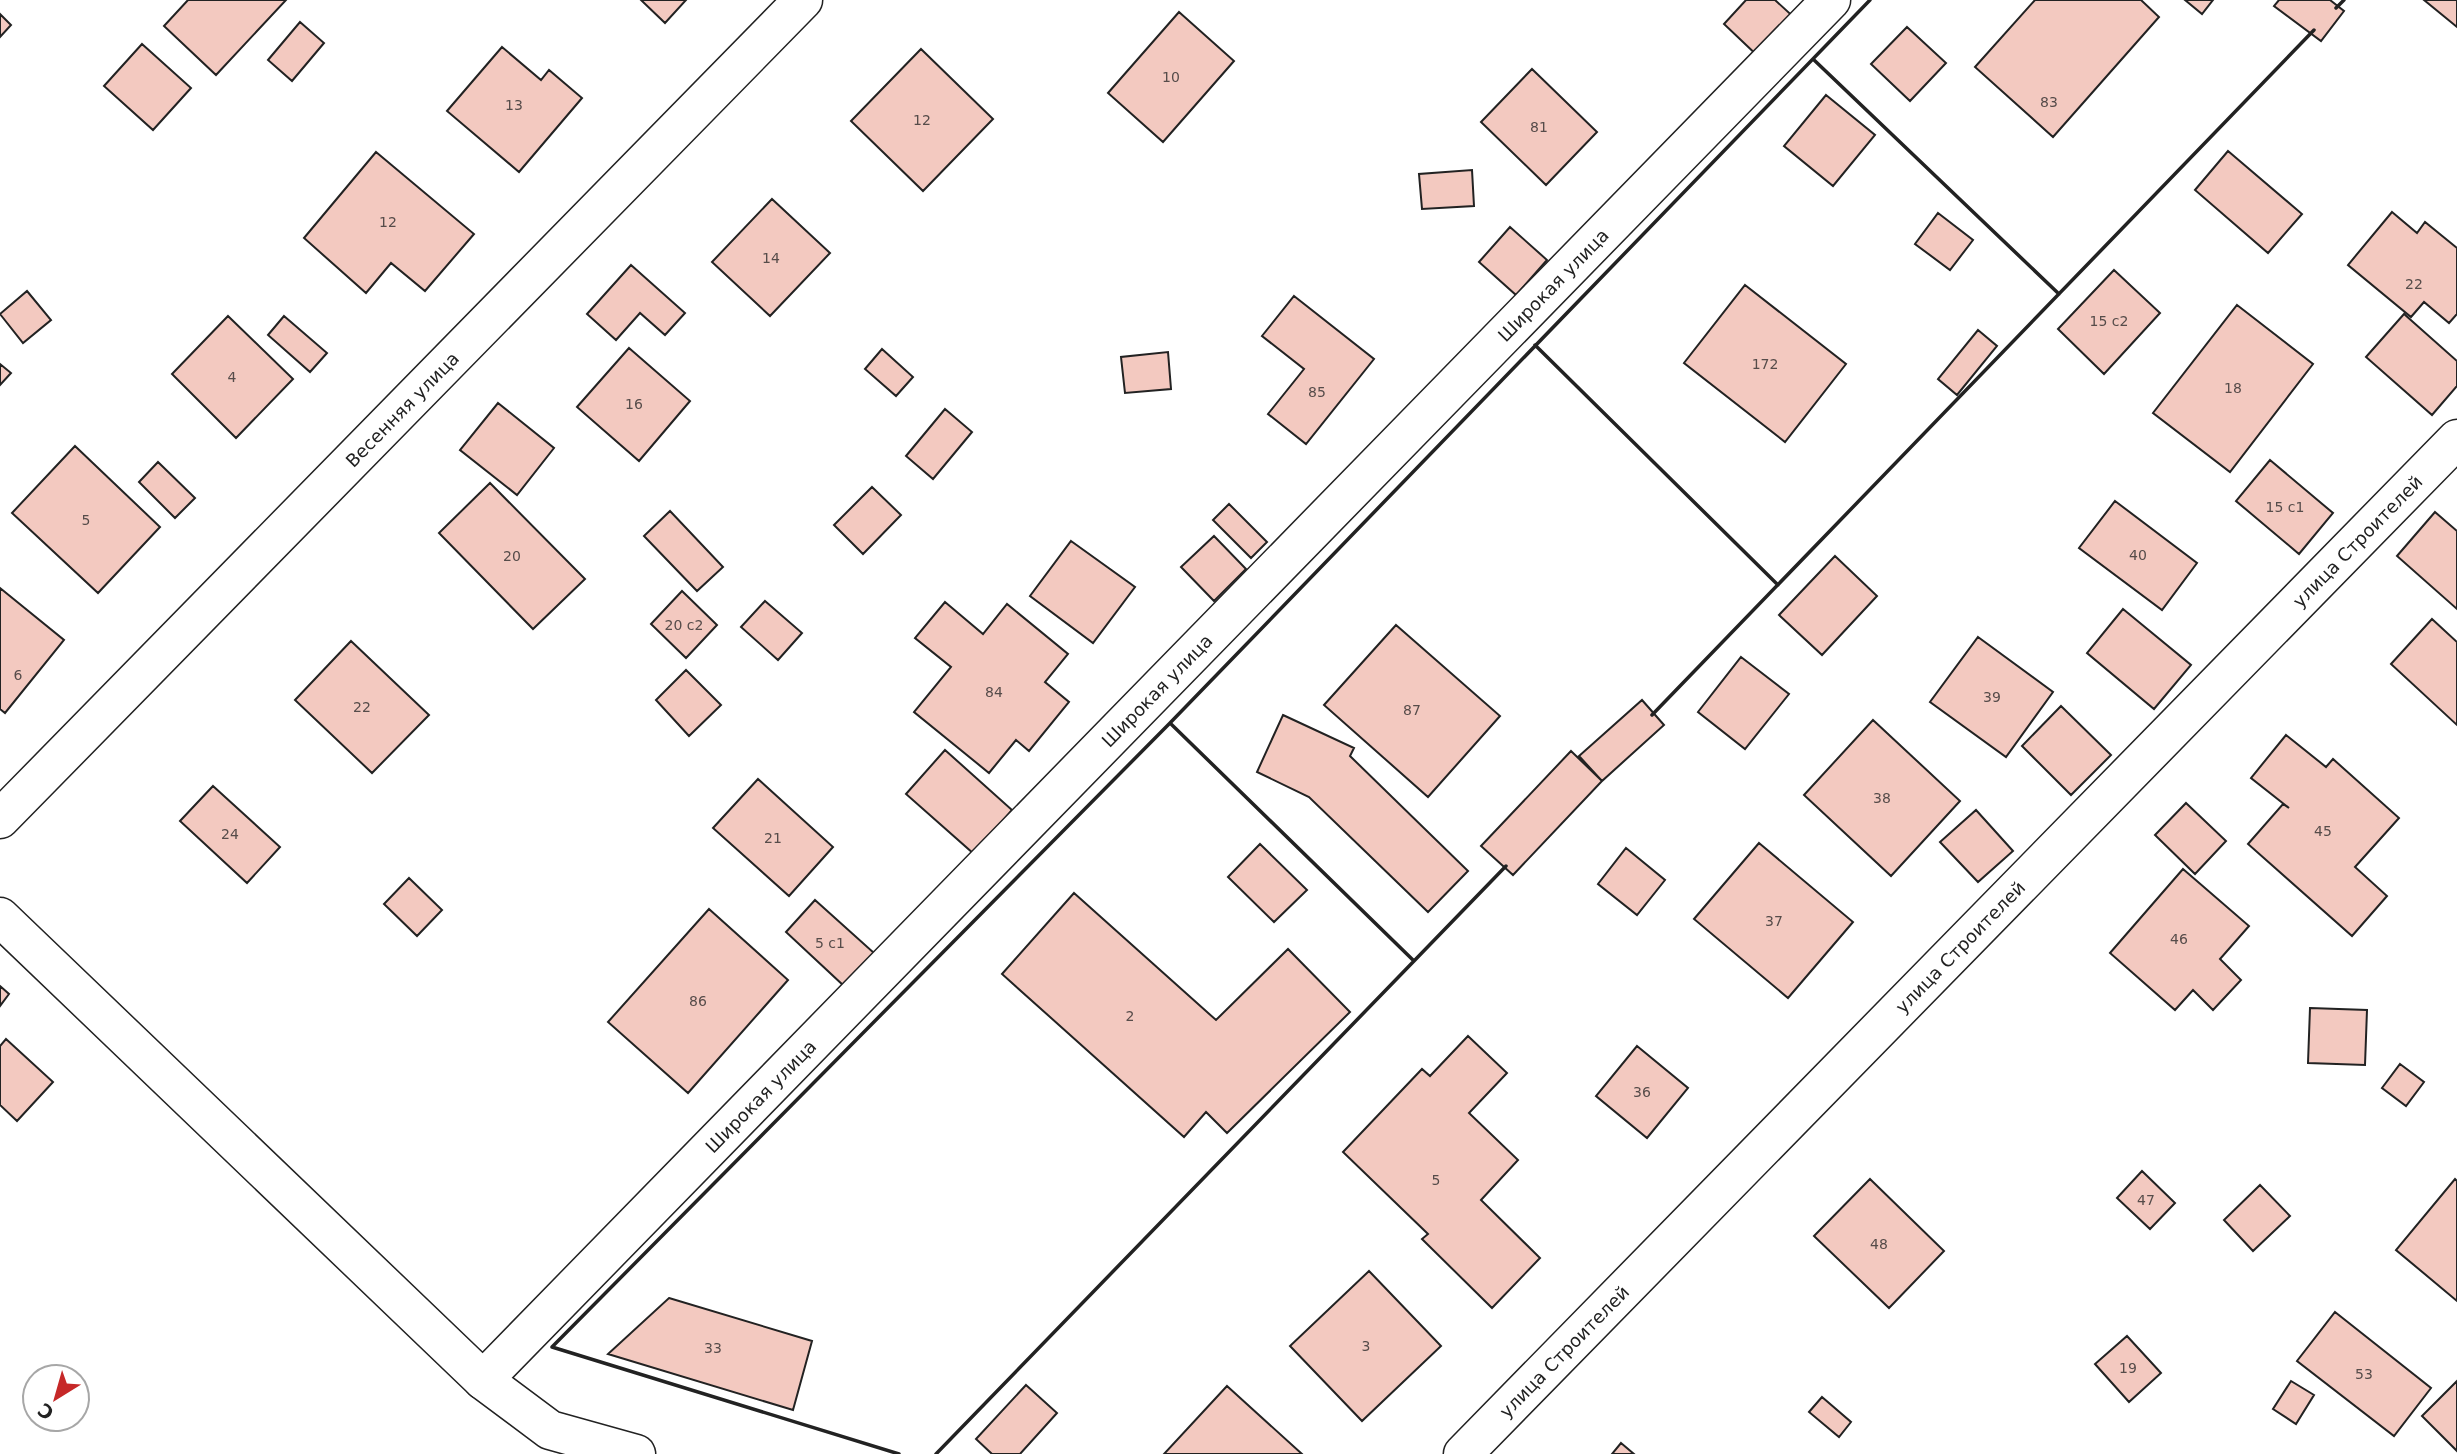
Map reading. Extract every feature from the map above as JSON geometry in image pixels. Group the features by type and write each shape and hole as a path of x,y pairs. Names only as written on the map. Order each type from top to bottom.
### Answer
{"street":[{"name":"Весенняя улица","path":"0,818 803,0"},
{"name":"Широкая улица","path":"482,1380 1831,0"},
{"name":"улица Строителей","path":"1464,1454 2457,439"},
{"path":"0,917 482,1380 550,1430 636,1454"}],"building":[{"path":"188,0 286,0 216,75 164,26"},
{"path":"641,0 686,0 665,23"},
{"path":"1746,0 1775,0 1798,21 1762,60 1724,24"},
{"path":"2035,0 2141,0 2159,17 2053,137 1975,67"},
{"path":"2185,0 2213,0 2202,14"},
{"path":"2279,0 2330,0 2344,11 2321,41 2274,6"},
{"path":"2424,0 2457,0 2457,27"},
{"path":"1179,12 1234,61 1163,142 1108,93"},
{"path":"0,14 11,25 0,37"},
{"path":"300,22 324,43 292,81 268,60"},
{"path":"1907,27 1946,63 1910,101 1871,64"},
{"path":"142,44 191,88 153,130 104,86"},
{"path":"502,47 541,80 549,70 582,98 519,172 447,111"},
{"path":"921,49 993,119 923,191 851,121"},
{"path":"1532,69 1597,132 1546,185 1481,122"},
{"path":"1826,95 1875,135 1833,186 1784,146"},
{"path":"2228,151 2302,214 2268,253 2195,190"},
{"path":"376,152 474,234 425,291 391,263 366,293 304,238"},
{"path":"1472,170 1474,206 1422,209 1419,174"},
{"path":"772,199 830,253 770,316 712,262"},
{"path":"2392,212 2417,233 2425,222 2457,248 2457,314 2449,323 2424,302 2411,317 2348,265"},
{"path":"1938,213 1973,240 1950,270 1915,244"},
{"path":"1510,227 1547,260 1516,295 1479,262"},
{"path":"631,265 685,313 665,335 640,313 616,340 587,314"},
{"path":"2114,270 2160,313 2104,374 2058,329"},
{"path":"1745,285 1846,364 1785,442 1684,363"},
{"path":"27,291 51,320 23,343 0,314"},
{"path":"1294,296 1374,359 1306,444 1268,414 1304,369 1262,336"},
{"path":"2237,305 2313,364 2230,472 2153,413"},
{"path":"2404,314 2457,361 2457,386 2432,415 2366,357"},
{"path":"228,316 293,379 236,438 172,374"},
{"path":"284,316 327,353 310,372 268,335"},
{"path":"1978,330 1997,346 1957,395 1938,379"},
{"path":"629,348 690,401 639,461 577,407"},
{"path":"882,349 913,377 896,396 865,369"},
{"path":"1168,352 1171,389 1125,393 1121,357"},
{"path":"0,364 11,373 0,385"},
{"path":"498,403 554,448 517,495 460,450"},
{"path":"945,409 972,432 933,479 906,456"},
{"path":"75,446 160,527 98,593 12,513"},
{"path":"2270,460 2333,513 2299,554 2236,501"},
{"path":"158,462 195,498 175,518 139,482"},
{"path":"490,483 585,579 533,629 439,533"},
{"path":"872,487 901,515 863,554 834,525"},
{"path":"2115,501 2197,563 2162,610 2079,548"},
{"path":"1229,504 1267,542 1251,558 1213,520"},
{"path":"670,511 723,567 697,591 644,536"},
{"path":"2435,512 2457,531 2457,609 2397,556"},
{"path":"1214,536 1246,569 1214,601 1181,567"},
{"path":"1071,541 1135,587 1093,643 1030,596"},
{"path":"1835,556 1877,596 1822,655 1779,615"},
{"path":"0,588 64,640 5,713 0,709"},
{"path":"682,591 717,625 686,658 651,624"},
{"path":"765,601 802,633 778,660 741,627"},
{"path":"945,602 983,634 1007,604 1068,654 1045,682 1069,702 1029,751 1016,740 989,773 914,712 951,667 915,638"},
{"path":"2123,609 2191,665 2154,709 2087,653"},
{"path":"2432,619 2457,642 2457,725 2391,664"},
{"path":"1396,625 1500,716 1428,797 1324,705"},
{"path":"1978,637 2053,692 2006,757 1930,702"},
{"path":"351,641 429,715 372,773 295,700"},
{"path":"1741,657 1789,694 1745,749 1698,712"},
{"path":"686,670 721,705 689,736 656,700"},
{"path":"1642,700 1664,725 1602,781 1579,756"},
{"path":"2061,706 2111,755 2071,795 2022,746"},
{"path":"1283,715 1354,748 1350,756 1468,871 1428,912 1309,797 1257,772"},
{"path":"1873,720 1960,801 1891,876 1804,795"},
{"path":"2286,735 2326,767 2333,759 2399,818 2355,867 2387,896 2352,936 2248,844 2283,804 2289,808 2251,778"},
{"path":"945,750 1012,810 974,854 906,794"},
{"path":"1571,751 1602,781 1513,875 1481,846"},
{"path":"758,779 833,847 789,896 713,828"},
{"path":"213,786 280,847 247,883 180,821"},
{"path":"2186,803 2226,841 2195,874 2155,835"},
{"path":"1976,810 2013,851 1978,882 1940,842"},
{"path":"1759,843 1853,922 1788,998 1694,919"},
{"path":"1260,844 1307,890 1274,922 1228,877"},
{"path":"1626,848 1665,880 1637,915 1598,884"},
{"path":"2183,869 2249,926 2220,959 2241,980 2213,1010 2193,990 2175,1010 2110,953"},
{"path":"409,878 442,910 417,936 384,904"},
{"path":"1074,893 1216,1020 1288,949 1350,1012 1227,1133 1206,1112 1184,1137 1002,974"},
{"path":"815,900 874,953 844,986 786,932"},
{"path":"709,909 788,980 688,1093 608,1022"},
{"path":"0,986 9,994 0,1006"},
{"path":"2310,1008 2367,1010 2365,1065 2308,1063"},
{"path":"1468,1036 1507,1073 1469,1113 1518,1160 1481,1200 1540,1258 1492,1308 1422,1239 1428,1234 1343,1152 1422,1069 1430,1076"},
{"path":"6,1039 53,1082 17,1121 0,1105 0,1046"},
{"path":"1637,1046 1688,1088 1647,1138 1596,1096"},
{"path":"2400,1064 2424,1082 2406,1106 2382,1088"},
{"path":"2142,1171 2175,1203 2150,1229 2117,1198"},
{"path":"1870,1179 1944,1251 1889,1308 1814,1236"},
{"path":"2455,1179 2457,1181 2457,1301 2396,1250"},
{"path":"2260,1185 2290,1216 2253,1251 2224,1220"},
{"path":"1369,1271 1441,1346 1362,1421 1290,1346"},
{"path":"669,1298 812,1341 793,1410 608,1354"},
{"path":"2335,1312 2431,1388 2394,1436 2297,1361"},
{"path":"2127,1336 2161,1373 2129,1402 2095,1364"},
{"path":"2291,1381 2314,1395 2296,1424 2273,1409"},
{"path":"2457,1381 2457,1451 2422,1416"},
{"path":"1026,1385 1057,1413 1020,1454 992,1454 976,1439"},
{"path":"1227,1386 1302,1454 1164,1454"},
{"path":"1822,1397 1851,1422 1839,1437 1809,1412"},
{"path":"1621,1443 1634,1454 1612,1454"}],"wall":[{"path":"1170,723 1870,0"},
{"path":"2336,8 2344,0"},
{"path":"1652,715 2314,30"},
{"path":"1813,59 2059,294"},
{"path":"1535,345 1778,585"},
{"path":"899,1454 552,1347 1170,723 1414,961 936,1454"},
{"path":"1414,961 1506,866"}]}
